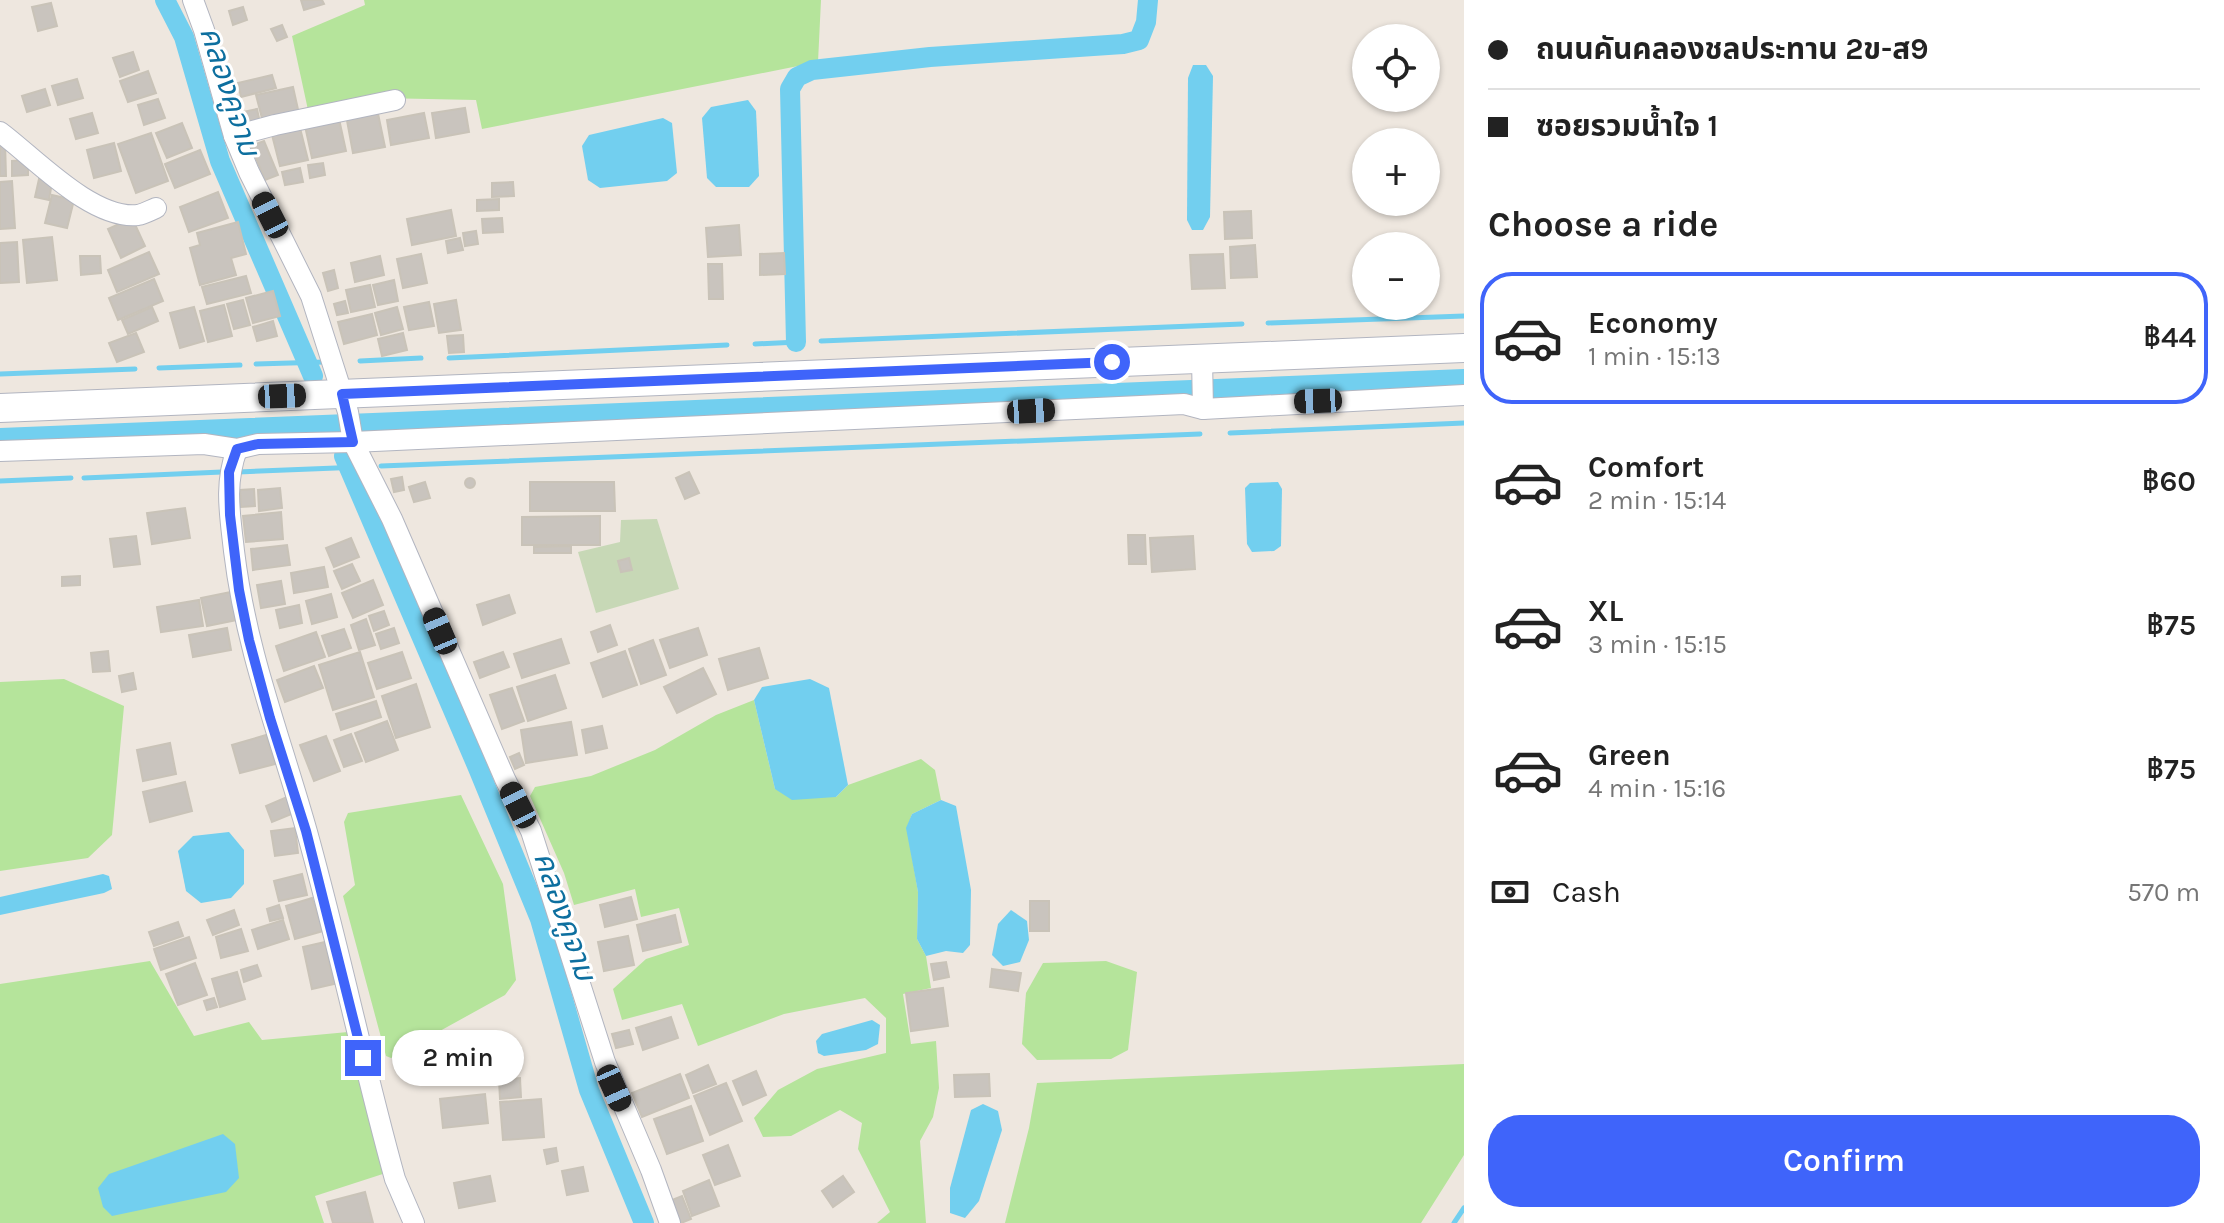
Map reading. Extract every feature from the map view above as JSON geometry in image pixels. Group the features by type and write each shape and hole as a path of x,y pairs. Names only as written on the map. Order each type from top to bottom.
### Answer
{"street":[{"path":"193,0 234,136 311,296 345,403 352,439 392,519 505,779 531,831 605,1062 670,1223"},
{"path":"234,136 395,100"},
{"path":"0,132 36,163 101,207 139,215 156,208"},
{"path":"0,408 345,403 1202,364 1464,348"},
{"path":"1202,364 1203,404"},
{"path":"0,451 204,444 237,449 258,444 352,439 1464,395"},
{"path":"237,449 229,472 230,515 249,640 306,831 395,1179 414,1223"}],"green space":[{"path":"364,0 821,0 818,62 482,129 476,100 380,98 308,110 292,36 365,5"},
{"path":"657,519 679,589 596,613 578,552 620,542 621,520"},
{"path":"64,679 124,706 112,835 88,858 0,871 0,682"},
{"path":"754,700 775,789 836,797 848,785 921,759 935,770 941,800 912,814 907,828 918,892 917,939 926,956 931,988 903,994 911,1044 936,1041 939,1088 933,1117 920,1141 926,1223 877,1223 890,1212 858,1149 862,1123 840,1110 791,1136 763,1137 754,1118 778,1090 817,1069 886,1053 886,1018 865,998 784,1014 698,1046 682,1004 622,1020 613,989 646,959 689,945 679,908 641,917 635,889 574,905 564,873 530,796 535,787 591,776 655,750 716,715"},
{"path":"461,795 503,884 516,980 505,995 391,1058 386,1056 343,896 355,885 344,822 348,813"},
{"path":"150,961 194,1036 249,1022 262,1040 348,1032 392,1171 315,1196 324,1223 0,1223 0,984"},
{"path":"1106,961 1137,972 1128,1050 1111,1059 1037,1060 1022,1044 1026,993 1043,963"},
{"path":"1464,1064 1464,1155 1421,1223 1005,1223 1037,1083"}],"water":[{"path":"1193,65 1206,65 1213,76 1210,217 1203,230 1192,230 1187,220 1188,78"},
{"path":"748,100 756,111 759,176 749,187 716,187 707,178 702,118 711,107"},
{"path":"663,118 672,123 677,173 667,181 600,188 588,180 582,146 589,135"},
{"path":"1278,482 1282,489 1281,546 1274,551 1252,552 1247,544 1245,488 1250,483"},
{"path":"810,679 829,688 848,785 836,797 792,800 775,789 754,700 762,687"},
{"path":"941,800 956,806 971,890 970,945 963,953 946,951 926,956 917,939 918,892 906,828 912,814"},
{"path":"229,832 244,850 244,884 231,898 201,903 186,891 178,851 193,836"},
{"path":"103,874 109,876 112,889 104,893 0,915 0,897"},
{"path":"1011,910 1027,921 1029,940 1020,962 1003,966 992,955 998,924"},
{"path":"872,1020 880,1025 878,1044 866,1050 824,1056 818,1053 816,1041 822,1034"},
{"path":"983,1104 998,1111 1002,1130 979,1201 965,1218 950,1213 950,1188 971,1110"},
{"path":"223,1134 235,1144 239,1178 226,1192 112,1216 103,1207 98,1188 109,1174"}],"building":[{"path":"301,0 322,0 324,4 304,10"},
{"path":"51,3 57,26 38,31 32,7"},
{"path":"243,7 247,20 233,25 229,11"},
{"path":"282,25 287,37 277,41 271,29"},
{"path":"133,52 139,70 120,77 113,58"},
{"path":"148,71 156,93 128,102 120,81"},
{"path":"272,75 276,88 241,97 238,83"},
{"path":"77,79 83,98 58,105 52,86"},
{"path":"293,87 299,114 263,122 256,95"},
{"path":"45,89 50,105 27,112 22,96"},
{"path":"158,99 165,118 144,125 138,105"},
{"path":"465,108 469,132 436,138 432,113"},
{"path":"257,109 260,123 247,126 243,112"},
{"path":"377,109 385,147 353,153 346,115"},
{"path":"92,113 98,133 76,139 70,119"},
{"path":"424,113 429,138 391,145 387,120"},
{"path":"339,119 346,151 312,158 305,126"},
{"path":"182,123 192,148 167,158 156,133"},
{"path":"299,124 308,160 280,166 271,131"},
{"path":"151,133 168,181 136,193 118,144"},
{"path":"264,141 278,175 265,180 251,146"},
{"path":"0,142 5,142 6,176 0,176"},
{"path":"114,143 121,171 94,178 87,150"},
{"path":"200,150 210,174 175,188 165,164"},
{"path":"28,160 28,175 12,176 12,161"},
{"path":"323,163 325,175 310,178 308,165"},
{"path":"300,168 303,182 285,185 282,172"},
{"path":"39,179 52,182 49,200 35,197"},
{"path":"12,181 15,228 0,229 0,182"},
{"path":"513,182 514,196 492,197 492,183"},
{"path":"218,192 228,218 189,232 180,207"},
{"path":"52,195 74,200 67,228 45,223"},
{"path":"499,199 499,210 477,211 477,200"},
{"path":"451,210 456,236 412,245 407,219"},
{"path":"1251,211 1252,238 1225,239 1224,212"},
{"path":"132,218 145,246 121,258 108,229"},
{"path":"502,218 503,232 483,233 482,219"},
{"path":"238,222 246,254 231,258 236,275 200,285 190,248 200,245 197,233"},
{"path":"739,225 741,255 708,257 706,228"},
{"path":"476,231 478,244 465,246 463,233"},
{"path":"52,237 57,280 27,283 23,240"},
{"path":"460,238 463,250 448,253 446,241"},
{"path":"17,242 19,282 0,283 0,243"},
{"path":"1255,245 1257,277 1231,278 1230,247"},
{"path":"149,252 159,274 117,292 108,270"},
{"path":"784,253 785,274 760,275 760,254"},
{"path":"421,254 427,283 403,288 397,259"},
{"path":"1223,254 1225,288 1192,289 1190,255"},
{"path":"80,256 100,256 101,273 81,275"},
{"path":"380,256 384,275 355,282 351,263"},
{"path":"708,264 722,264 723,299 709,299"},
{"path":"334,270 338,288 328,291 323,273"},
{"path":"246,276 251,293 207,304 202,287"},
{"path":"154,279 163,301 118,320 109,298"},
{"path":"394,280 398,301 378,305 373,285"},
{"path":"370,285 375,307 351,312 346,290"},
{"path":"273,291 280,316 253,323 246,298"},
{"path":"243,300 250,325 234,329 227,304"},
{"path":"456,300 461,330 439,333 434,304"},
{"path":"345,301 348,313 337,315 334,304"},
{"path":"429,302 434,326 409,330 404,307"},
{"path":"224,305 232,336 208,342 200,311"},
{"path":"152,307 158,321 128,334 122,320"},
{"path":"194,307 204,341 180,348 170,313"},
{"path":"397,307 403,329 381,335 375,313"},
{"path":"372,314 377,335 344,344 338,322"},
{"path":"273,321 277,336 257,341 253,327"},
{"path":"136,333 144,352 117,362 109,343"},
{"path":"403,333 407,350 382,356 378,339"},
{"path":"463,335 464,352 449,353 447,336"},
{"path":"689,472 699,493 685,499 676,478"},
{"path":"402,477 404,490 394,492 391,479"},
{"path":"470,478 475,483 470,488 465,483"},
{"path":"425,482 430,498 414,502 409,487"},
{"path":"530,482 614,482 615,511 530,511"},
{"path":"280,488 282,508 259,511 258,490"},
{"path":"254,489 255,506 241,507 240,490"},
{"path":"185,508 190,538 152,544 147,513"},
{"path":"281,512 283,539 246,542 243,516"},
{"path":"600,516 600,545 522,545 522,517"},
{"path":"1128,535 1145,535 1146,564 1129,564"},
{"path":"136,536 140,564 114,567 110,539"},
{"path":"1193,536 1195,569 1152,572 1150,538"},
{"path":"351,538 359,557 334,567 326,548"},
{"path":"287,545 290,565 253,570 251,549"},
{"path":"571,546 571,553 534,553 534,547"},
{"path":"629,558 632,570 621,572 618,561"},
{"path":"352,564 360,581 342,589 334,571"},
{"path":"324,567 328,587 294,593 291,573"},
{"path":"80,576 80,585 62,586 62,577"},
{"path":"373,580 383,605 353,618 342,593"},
{"path":"281,581 285,604 261,608 257,585"},
{"path":"231,592 237,620 207,626 201,598"},
{"path":"331,594 337,617 312,624 306,601"},
{"path":"509,595 515,613 483,625 477,605"},
{"path":"199,600 203,626 161,632 157,607"},
{"path":"299,605 302,623 280,628 276,610"},
{"path":"384,611 389,625 374,631 369,616"},
{"path":"366,619 375,645 359,650 351,625"},
{"path":"610,625 617,645 598,652 591,632"},
{"path":"227,628 231,650 193,657 189,635"},
{"path":"394,628 399,643 381,649 376,634"},
{"path":"698,628 707,655 670,668 660,640"},
{"path":"344,629 351,648 329,656 322,636"},
{"path":"316,632 325,657 284,671 276,646"},
{"path":"561,639 569,663 522,678 514,654"},
{"path":"653,640 666,675 641,684 629,649"},
{"path":"759,648 768,678 728,690 719,659"},
{"path":"108,651 110,671 93,672 91,653"},
{"path":"625,651 637,685 603,697 591,663"},
{"path":"360,652 374,697 333,710 319,665"},
{"path":"402,652 411,678 377,689 368,663"},
{"path":"503,652 509,667 480,678 474,662"},
{"path":"314,666 323,688 285,702 277,680"},
{"path":"703,668 716,694 677,713 664,687"},
{"path":"133,673 136,689 122,692 119,676"},
{"path":"555,675 566,708 528,721 517,687"},
{"path":"416,684 430,727 396,738 382,696"},
{"path":"512,688 524,721 502,729 490,695"},
{"path":"376,701 381,717 341,730 336,714"},
{"path":"387,721 398,750 366,762 355,733"},
{"path":"571,722 577,755 526,763 521,730"},
{"path":"602,726 607,748 586,753 582,730"},
{"path":"351,734 362,761 344,767 334,740"},
{"path":"266,735 275,764 240,773 232,745"},
{"path":"326,736 340,771 314,781 300,745"},
{"path":"170,743 176,774 143,781 137,750"},
{"path":"519,753 524,765 515,769 510,757"},
{"path":"185,782 192,811 150,822 143,792"},
{"path":"287,797 294,813 272,822 266,806"},
{"path":"295,828 298,853 275,856 271,831"},
{"path":"302,874 307,895 279,901 274,881"},
{"path":"631,897 637,919 605,927 600,905"},
{"path":"312,898 323,931 295,939 286,906"},
{"path":"1030,901 1049,901 1049,931 1030,931"},
{"path":"279,905 283,918 270,921 267,909"},
{"path":"234,910 239,925 213,935 207,920"},
{"path":"675,915 681,942 643,951 637,925"},
{"path":"283,920 289,939 258,949 252,930"},
{"path":"178,922 183,936 154,946 149,932"},
{"path":"241,929 248,951 221,958 216,937"},
{"path":"628,936 634,965 604,971 598,942"},
{"path":"189,937 196,958 161,970 154,949"},
{"path":"325,942 334,984 312,989 303,947"},
{"path":"946,962 949,977 934,980 931,964"},
{"path":"195,963 207,995 178,1005 166,974"},
{"path":"257,965 261,976 244,982 241,970"},
{"path":"992,969 1021,973 1018,991 990,987"},
{"path":"237,972 245,999 220,1007 212,979"},
{"path":"943,988 948,1026 911,1031 906,993"},
{"path":"214,998 217,1007 207,1010 204,1001"},
{"path":"671,1017 678,1038 643,1050 636,1028"},
{"path":"629,1030 633,1044 616,1048 612,1034"},
{"path":"708,1065 716,1084 693,1093 686,1075"},
{"path":"756,1071 766,1095 743,1105 733,1081"},
{"path":"680,1074 689,1098 642,1117 632,1093"},
{"path":"989,1074 990,1096 955,1097 954,1075"},
{"path":"520,1078 521,1097 500,1099 499,1080"},
{"path":"726,1083 742,1121 710,1135 694,1096"},
{"path":"485,1094 488,1123 443,1128 440,1099"},
{"path":"541,1099 544,1137 503,1140 500,1102"},
{"path":"691,1106 703,1141 667,1154 654,1119"},
{"path":"728,1145 740,1176 715,1185 703,1155"},
{"path":"556,1148 558,1161 547,1164 544,1150"},
{"path":"583,1167 588,1191 567,1195 562,1171"},
{"path":"490,1176 495,1201 459,1208 454,1183"},
{"path":"843,1176 854,1192 833,1207 822,1191"},
{"path":"709,1180 719,1206 692,1216 683,1191"},
{"path":"365,1192 373,1223 333,1223 327,1202"},
{"path":"682,1196 691,1219 681,1223 672,1200"}],"waterway":[{"name":"คลองคูจาม","path":"165,0 184,37 220,161 313,376"},
{"path":"796,342 790,89 797,77 812,70 930,57 1123,44 1139,40 1146,22 1148,0"},
{"path":"1268,323 1464,316"},
{"path":"821,341 1242,324"},
{"path":"755,344 798,342"},
{"path":"449,358 727,345"},
{"path":"360,361 421,358"},
{"path":"256,364 325,362"},
{"path":"159,368 240,365"},
{"path":"0,374 135,369"},
{"path":"0,438 1464,379"},
{"path":"1230,433 1464,423"},
{"path":"381,466 1200,434"},
{"name":"คลองคูจาม","path":"344,456 540,919 589,1090 644,1223"},
{"path":"238,472 361,467"},
{"path":"84,478 222,472"},
{"path":"0,481 71,478"},
{"path":"1454,1223 1464,1208"}],"route":[{"path":"363,1058 306,831 249,640 230,515 229,472 237,449 258,444 353,442 342,394 1112,362"}]}
